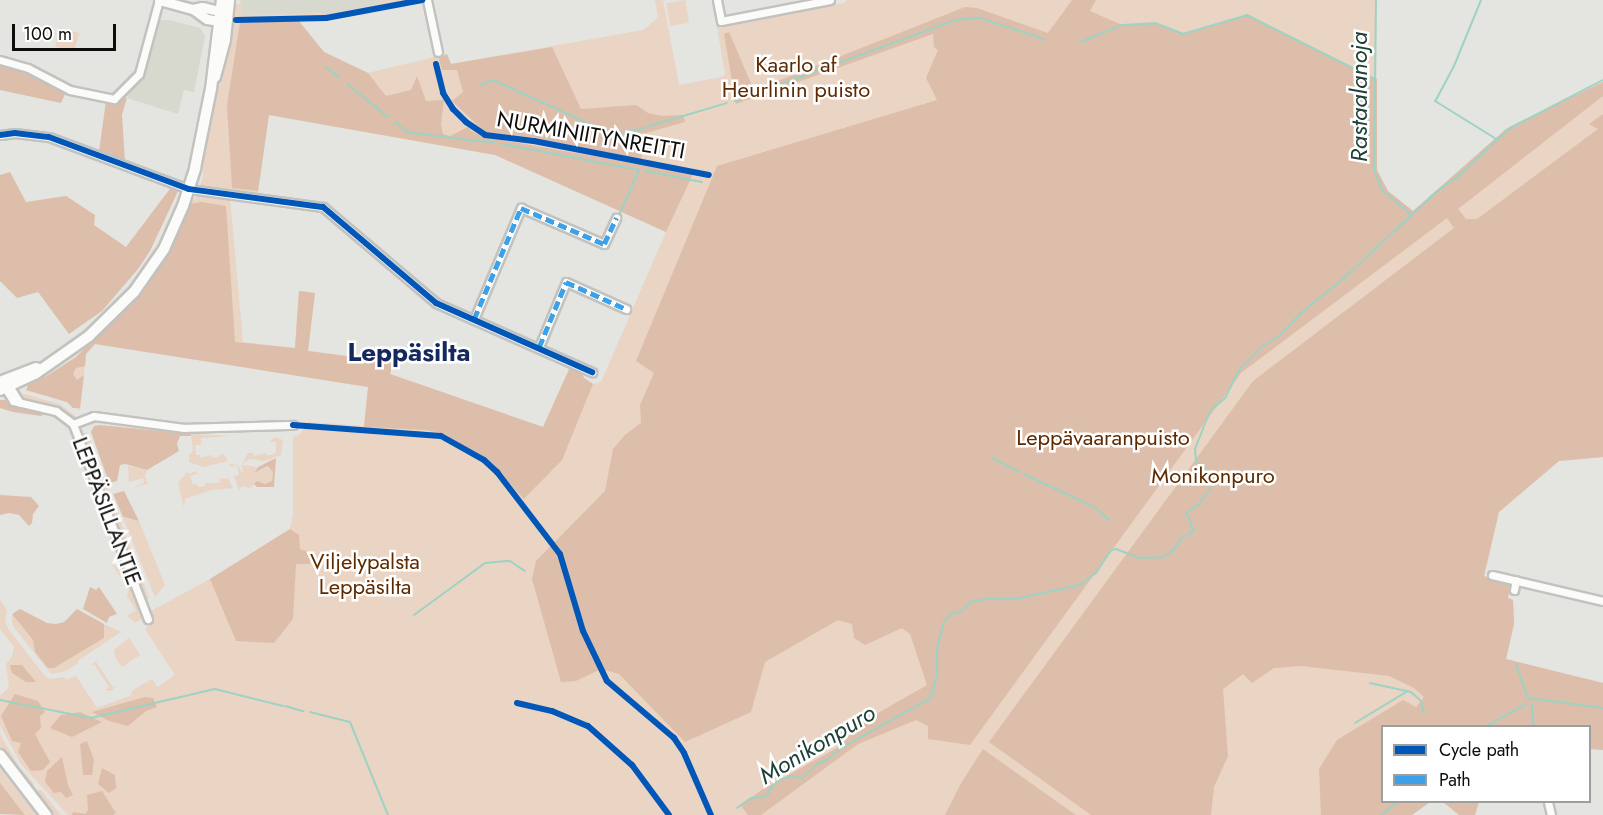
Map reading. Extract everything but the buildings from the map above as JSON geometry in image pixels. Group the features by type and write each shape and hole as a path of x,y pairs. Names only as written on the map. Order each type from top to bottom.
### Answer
{"main road":[{"path":"4,385 53,361 105,322 144,279 166,243 189,189 211,88 221,60 221,13 230,0"},
{"path":"0,755 46,815"}],"street":[{"path":"0,60 28,68 70,90 114,99 139,75 159,0 193,9 202,8 221,13"},
{"path":"428,0 438,52"},
{"path":"717,0 721,21 830,0"},
{"path":"0,135 26,134 49,137 189,189 323,207 433,301 592,372"},
{"path":"474,319 521,208 604,244 616,218"},
{"path":"539,347 566,282 626,309"},
{"name":"LEPPÄSILLANTIE","path":"4,385 13,401 56,411 73,424 148,619"},
{"path":"73,424 94,416 184,428 293,424"},
{"path":"1492,575 1603,601"},
{"path":"1514,590 1516,580"}],"shaded area":[{"path":"240,0 381,0 378,6 344,13 242,15"},
{"path":"159,20 169,20 200,28 205,36 194,92 184,90 178,114 127,98 148,63"}],"green space":[{"name":"Leppävaaranpuisto","path":"381,0 421,0 422,2 327,20 299,21 324,52 368,73 447,54 451,64 643,30 658,18 655,0 663,0 679,85 722,77 725,74 717,27 844,3 847,0 1376,0 1377,170 1388,191 1413,211 1506,129 1603,82 1603,457 1559,461 1499,512 1484,576 1510,584 1508,598 1513,600 1514,624 1506,659 1603,683 1603,750 1591,749 1591,725 1381,725 1381,803 1429,803 1412,815 68,815 21,764 0,725 0,696 9,687 6,664 12,657 14,647 0,629 0,600 7,610 5,620 9,630 45,676 50,679 64,677 66,680 76,676 97,708 130,696 133,690 152,679 158,687 175,675 145,629 154,620 151,611 210,579 290,529 293,515 293,437 299,435 308,422 364,426 368,387 95,344 86,354 80,411 67,402 26,390 29,383 45,377 76,357 138,295 159,267 190,204 199,194 230,198 243,342 295,348 299,291 315,293 308,351 393,362 390,374 543,427 571,365 581,370 584,378 593,384 601,382 666,232 495,155 269,115 258,193 200,186 203,176 202,161 233,4 241,4 242,15 318,14 378,6"},
{"path":"685,0 689,23 670,26 666,3"},
{"name":"Leppävaaranpuisto","path":"1072,0 1096,0 1090,11 1122,25 1155,23 1183,34 1247,15 1377,79 1377,170 1388,191 1413,211 1506,129 1603,82 1603,96 1458,209 1466,219 1477,219 1598,129 1589,124 1603,114 1603,457 1559,461 1499,512 1484,576 1510,584 1508,598 1513,600 1514,624 1506,659 1603,683 1603,750 1591,749 1591,725 1381,725 1381,803 1429,803 1412,815 1321,815 1319,769 1337,740 1403,700 1416,707 1424,697 1414,688 1389,676 1301,666 1274,668 1252,683 1243,674 1223,689 1228,756 1214,787 1211,815 1091,815 989,742 1253,381 1454,228 1447,218 1241,373 970,745 928,739 928,726 916,720 858,744 761,815 748,815 741,806 760,791 842,745 857,725 927,685 910,634 902,628 865,645 854,638 852,624 838,620 765,662 751,712 685,742 619,674 601,669 576,681 561,682 532,579 536,561 605,491 613,449 625,435 641,423 640,405 654,373 636,361 717,166 937,100 926,78 938,50 934,47 933,34 736,104 724,34 729,32 753,88 765,86 965,7 977,8 1048,33"},
{"path":"298,20 324,52 368,73 386,96 411,90 417,76 426,101 444,100 441,124 443,134 450,136 468,127 471,131 485,137 693,174 666,232 495,155 269,115 258,191 232,188 227,105 240,22"},
{"path":"60,28 79,33 74,52 55,46"},
{"path":"552,47 581,109 636,105 648,113 662,116 683,115 685,122 646,133 641,159 531,137 485,132 452,101 463,92 457,70 442,70 439,59 447,54 451,64"},
{"path":"0,66 26,72 66,92 61,103 0,90"},
{"path":"127,98 122,115 125,162 99,151 106,101"},
{"path":"10,172 26,202 66,196 95,215 94,225 126,247 172,186 179,189 150,251 138,269 102,311 69,334 38,292 17,298 0,281 0,175"},
{"path":"201,202 226,206 235,342 295,348 299,291 315,293 308,351 393,362 390,374 543,427 571,365 581,370 584,378 593,384 562,460 524,499 485,457 440,433 426,430 364,427 368,387 95,344 86,354 85,366 76,368 73,374 77,380 84,375 80,408 73,408 67,402 26,390 29,383 45,377 76,357 138,295 168,251 190,204"},
{"path":"25,394 59,404 77,417 72,418 60,409 28,400 21,395"},
{"path":"0,400 8,400 17,406 47,412 41,416 13,412 0,408"},
{"path":"94,426 191,434 191,436 180,436 177,444 179,451 147,470 125,464 120,465 117,481 109,483 91,432"},
{"path":"87,432 149,598 147,600 83,434"},
{"path":"191,434 230,436 201,438 201,445 195,445 196,455 200,455 200,458 212,455 212,458 219,457 224,454 228,461 203,467 189,462 189,456 193,450"},
{"path":"274,437 283,440 281,455 264,461 250,459 242,464 248,453 253,453 254,456 266,453 266,455 272,455 276,452 276,442 270,442"},
{"path":"276,458 274,487 257,487 254,484 257,481 265,484 272,481 273,472 268,466 254,473 258,467"},
{"path":"230,464 238,465 243,475 242,465 257,467 254,473 270,466 273,472 272,481 268,484 255,483 250,488 242,486 239,490 234,476 239,475 237,465 230,467"},
{"path":"128,466 147,470 145,477 148,484 135,487 144,483 143,478 129,482"},
{"path":"196,471 197,474 190,476 193,485 197,484 198,487 205,486 205,483 220,483 219,479 228,478 233,488 211,490 185,499 184,508 178,483 187,472 189,474"},
{"path":"124,491 139,521 123,517 113,494"},
{"path":"0,495 31,497 39,506 33,514 32,523 29,526 19,515 9,513 0,515"},
{"path":"123,518 139,521 165,585 155,597"},
{"path":"290,529 299,535 300,549 310,552 310,564 296,564 293,619 274,643 236,641 210,579"},
{"path":"111,563 127,575 144,617 135,623 127,616 136,610 127,596 129,589"},
{"path":"90,587 96,590 99,587 117,614 109,617 107,623 83,609"},
{"path":"20,609 47,623 56,624 64,622 77,609 104,624 104,638 54,668 48,668 35,652 33,640 12,614"},
{"path":"12,614 33,640 35,652 48,668 54,668 103,638 104,624 121,632 79,660 77,664 65,671 51,674 12,624"},
{"path":"129,638 140,655 122,667 115,657 114,650"},
{"path":"100,659 96,662 113,687 117,685 111,691 105,690 109,687 94,664 89,666"},
{"path":"10,665 22,665 36,682 26,682 12,673"},
{"path":"15,694 38,701 45,712 40,716 41,728 35,734 50,762 43,770 31,771 18,752 21,743 12,741 1,716"},
{"path":"145,697 153,698 157,707 146,711 128,726 109,721 92,712"},
{"path":"80,712 102,722 72,737 50,728 61,715"},
{"path":"0,734 19,767 34,784 32,788 0,746"},
{"path":"87,741 94,760 92,775 83,775 80,744"},
{"path":"983,749 1076,815 945,815 960,785"},
{"path":"62,757 68,785 73,795 66,798 61,792 54,793 45,782 47,771"},
{"path":"102,768 115,775 116,788 109,793 98,784"},
{"path":"0,769 36,815 25,815 0,783"},
{"path":"0,783 25,815 0,814"},
{"path":"37,790 41,790 61,815 54,815 35,795"},
{"path":"102,791 116,813 113,815 72,815 73,812 85,814 88,810 87,795"},
{"path":"1444,803 1479,803 1475,815 1459,815"}],"waterway":[{"name":"Rastaalanoja","path":"1376,0 1374,170 1382,190 1412,215"},
{"path":"1481,0 1454,66 1435,101 1498,140"},
{"path":"1081,42 1122,25 1155,23 1183,34 1247,15 1375,79"},
{"path":"735,101 955,20 980,18 1044,39"},
{"path":"326,67 339,77"},
{"path":"480,85 493,80 614,135 644,128"},
{"name":"Monikonpuro","path":"737,808 751,798 767,796 772,786 781,779 792,776 803,778 817,764 825,761 843,747 931,698 937,674 937,648 944,621 951,614 962,611 970,602 985,599 1015,599 1080,585 1096,573 1111,550 1116,549 1140,558 1164,557 1172,552 1181,539 1194,531 1186,513 1199,504 1212,487 1211,474 1196,462 1195,449 1210,411 1225,398 1240,369 1263,346 1278,337 1301,313 1344,278 1435,193 1456,178 1510,128 1603,80"},
{"path":"347,84 388,117"},
{"path":"646,127 727,103"},
{"path":"395,122 407,132 494,143"},
{"path":"501,144 639,170"},
{"path":"620,213 639,170"},
{"path":"645,171 702,182"},
{"path":"992,458 1020,472"},
{"path":"1024,474 1096,508 1109,520"},
{"path":"414,615 485,563 510,561 525,571"},
{"path":"1516,664 1528,698 1603,708"},
{"path":"1370,683 1411,692 1421,701 1424,714"},
{"path":"0,700 91,718 215,689 283,706"},
{"path":"1355,723 1406,692"},
{"path":"1489,725 1526,704"},
{"path":"1532,705 1533,725"},
{"path":"285,706 303,711"},
{"path":"310,712 350,722 388,815"},
{"path":"1382,815 1396,803"}],"marked path":[{"path":"474,319 521,208 604,244 616,218"},
{"path":"539,347 566,282 626,309"}],"cycle path":[{"path":"236,20 326,18 422,0"},
{"name":"NURMINIITYNREITTI","path":"436,64 443,93 453,109 466,122 485,135 534,141 709,175"},
{"path":"0,135 15,133 49,137 189,189 323,207 436,303 592,372"},
{"path":"293,425 441,436 484,460 497,472 560,554 583,631 607,681 674,738 684,753 711,815"},
{"path":"517,703 552,711 588,726 632,765 669,815"}],"district":[{"name":"Leppäsilta","path":"409,353"}],"park label":[{"name":"Kaarlo af Heurlinin puisto","path":"796,76"},
{"name":"Viljelypalsta Leppäsilta","path":"365,574"}]}
